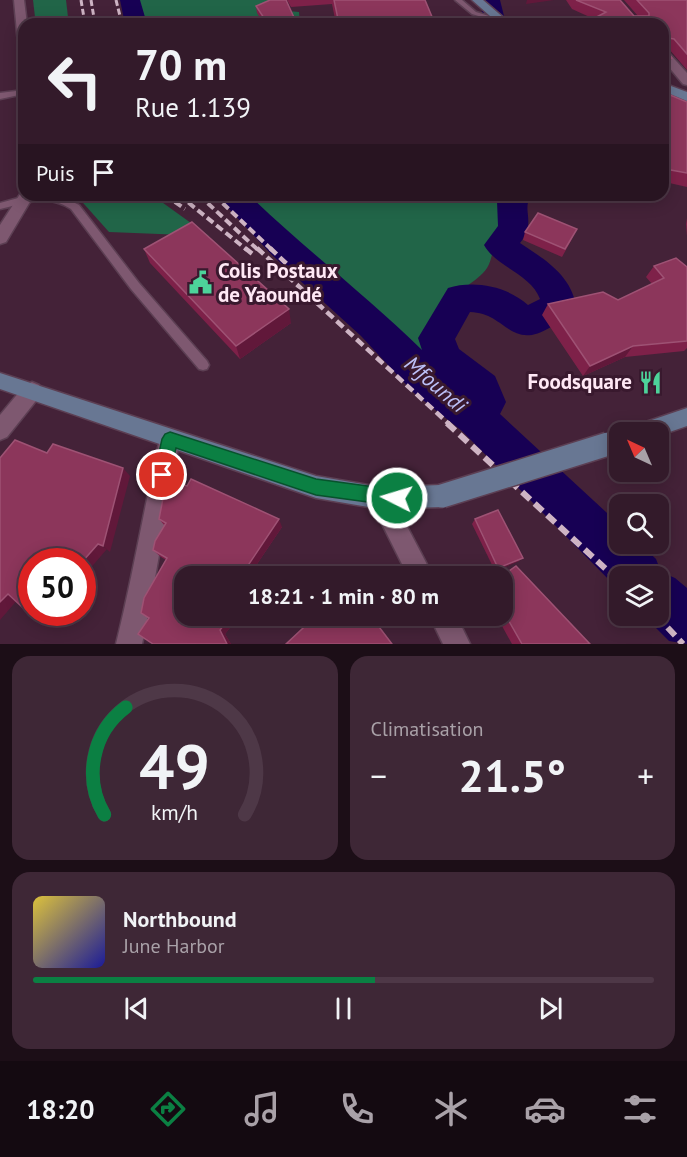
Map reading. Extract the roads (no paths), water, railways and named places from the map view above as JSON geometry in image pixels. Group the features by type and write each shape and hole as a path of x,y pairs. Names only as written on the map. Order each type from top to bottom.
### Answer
{"main road":[{"path":"477,0 497,18"},
{"path":"669,90 687,97"},
{"path":"0,381 316,487 380,498 442,496 609,444"},
{"path":"669,423 687,417"}],"street":[{"path":"19,0 21,18"},
{"path":"669,61 687,81"},
{"path":"0,238 24,201"},
{"path":"0,430 32,392"},
{"path":"130,643 147,569 154,512 170,439"},
{"path":"380,498 416,566"},
{"path":"448,626 458,644"}],"lane":[{"path":"458,0 474,13 490,18"},
{"path":"0,96 18,93"},
{"path":"0,206 18,199"},
{"path":"66,201 75,207 135,286 203,364"}],"waterway":[{"name":"Mfoundi","path":"130,0 134,18"},
{"path":"490,0 494,18"},
{"name":"Mfoundi","path":"237,201 284,248 374,326 428,381 476,418"},
{"path":"476,418 486,402 481,388 445,360 436,338 460,298 494,301 509,308 521,321 529,322 558,305 552,287 545,278 500,245 514,228 512,201"},
{"name":"Mfoundi","path":"476,418 629,566"},
{"name":"Mfoundi","path":"669,606 687,623"}],"railway":[{"path":"81,0 84,18"},
{"path":"91,0 94,18"},
{"path":"116,0 120,18"},
{"path":"174,201 185,209"},
{"path":"186,201 247,250"},
{"path":"205,201 258,250"},
{"path":"220,201 272,250"},
{"path":"245,248 255,256"},
{"path":"257,248 449,424"},
{"path":"270,248 290,267"},
{"path":"447,423 609,572"},
{"path":"666,626 683,644"}],"place":[{"name":"Colis Postaux de Yaoundé","path":"200,283"},
{"name":"Foodsquare","path":"650,382"}]}
